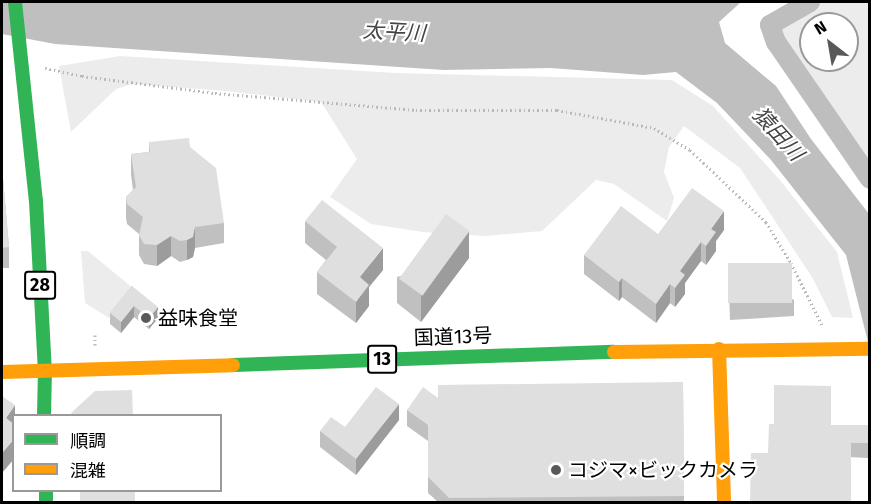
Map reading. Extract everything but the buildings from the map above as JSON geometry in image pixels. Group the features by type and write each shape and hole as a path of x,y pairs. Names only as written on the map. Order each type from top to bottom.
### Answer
{"main road":[{"name":"28","path":"15,2 36,201 45,370"},
{"name":"国道13号","path":"2,372 719,349 864,349"},
{"path":"719,349 724,502"},
{"path":"44,414 45,370"}],"street":[{"path":"810,2 770,25 776,42 870,179"}],"path":[{"path":"21,59 82,76 215,93 416,110 557,110 654,128 690,150 766,222 791,263 822,325"}],"shaded area":[{"path":"819,2 869,2 869,170 803,72 859,72 859,12 801,12"},
{"path":"799,13 799,65 780,37 783,22"},
{"path":"120,56 395,73 672,80 713,106 779,179 837,252 853,318 832,317 812,277 740,168 684,126 669,147 664,172 674,198 667,221 614,184 596,180 542,231 486,236 423,232 371,224 330,197 357,159 321,102 226,91 132,84 116,89 71,132 59,66"},
{"path":"81,251 88,251 134,289 109,318 85,303"}],"water":[{"path":"2,2 741,2 719,22 725,43 776,86 811,139 869,214 869,346 846,255 771,160 717,103 676,72 643,75 551,68 444,70 55,44 2,34"}],"traffic: fast":[{"path":"15,2 36,201 45,370"},
{"path":"233,365 614,352"},
{"path":"44,414 45,370"},
{"path":"46,492 46,502"}],"traffic: slow":[{"path":"719,349 724,502"},
{"path":"614,352 870,349"},
{"path":"2,372 233,365"}],"place":[{"name":"益味食堂","path":"146,318"},
{"name":"コジマ×ビックカメラ","path":"556,470"}],"water label":[{"name":"太平川","path":"394,32"},
{"name":"猿田川","path":"778,134"}]}
